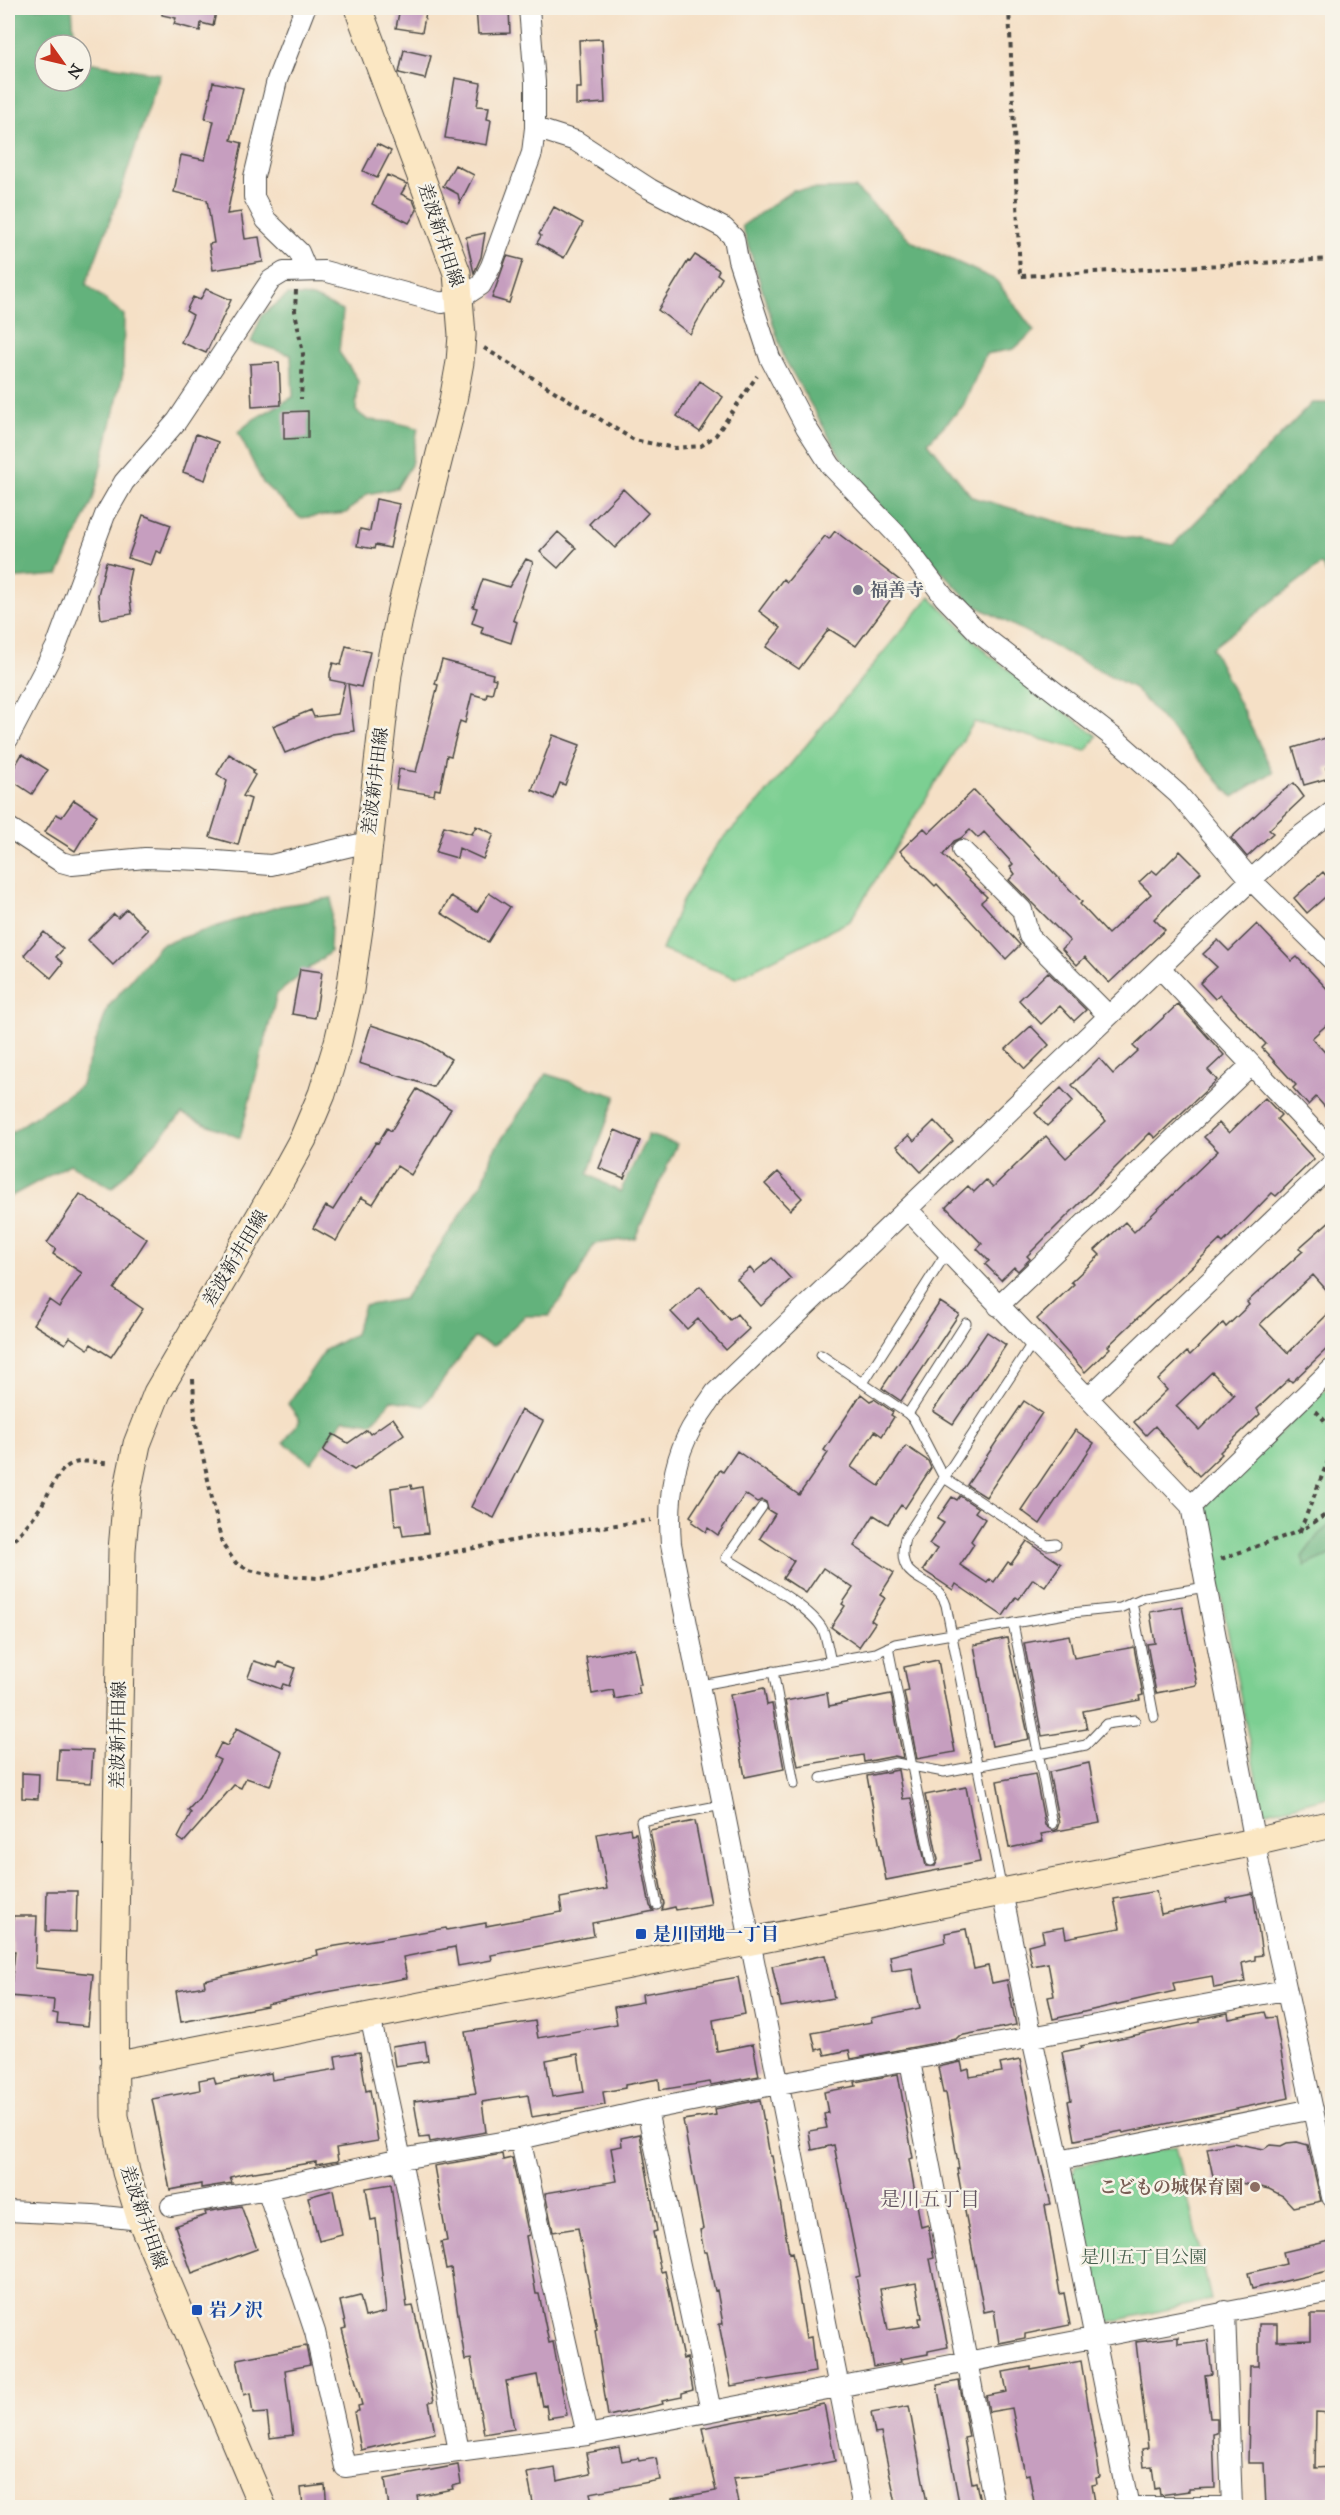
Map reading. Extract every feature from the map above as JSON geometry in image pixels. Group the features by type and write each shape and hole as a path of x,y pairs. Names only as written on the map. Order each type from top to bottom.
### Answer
{"main road":[{"name":"差波新井田線","path":"263,2508 141,2220 126,2172 115,2116 114,1969 122,1550 127,1493 137,1444 157,1393 303,1139 322,1094 338,1042 350,990 361,915 388,674 417,543 452,406 462,335 461,298 457,273 358,8"},
{"path":"114,2066 1255,1842 1332,1824"}],"street":[{"path":"302,272 299,252 266,220 254,197 254,177 277,80 305,8"},
{"path":"8,739 56,647 105,514 124,482 177,421 271,280 284,272 324,271 442,303 461,298 481,285 491,266 532,153 535,128 535,82 529,8"},
{"path":"535,128 576,141 650,189 724,228 734,238 738,260 770,358 806,428 831,466 899,537 944,597 979,633 1118,741 1178,794 1251,880 1332,960"},
{"path":"863,2508 748,1941 701,1685 671,1544 669,1518 676,1468 690,1430 715,1394 1251,880 1292,842 1332,812"},
{"path":"8,827 61,862 72,865 145,858 270,865 368,842"},
{"path":"962,850 1022,910 1029,936 1109,1016"},
{"path":"1160,968 1332,1150"},
{"path":"998,1306 1251,1065"},
{"path":"1088,1398 1332,1164"},
{"path":"907,1209 1191,1506 1285,1990 1332,2197"},
{"path":"1191,1506 1332,1369"},
{"path":"1002,1892 1129,2507 1232,2507 1225,2312"},
{"path":"171,2206 267,2189 401,2159 520,2139 647,2110 778,2084 1285,1990"},
{"path":"370,2016 459,2451"},
{"path":"910,2061 995,2508"},
{"path":"1059,2160 1313,2109"},
{"path":"647,2110 711,2411"},
{"path":"520,2139 587,2435"},
{"path":"267,2189 315,2332 345,2467 587,2435 1332,2292"},
{"path":"8,2211 141,2220"}],"lane":[{"path":"863,1383 947,1252"},
{"path":"908,1414 966,1323"},
{"path":"1002,1892 945,1599 911,1574 902,1558 905,1538 1034,1342"},
{"path":"821,1355 908,1414 914,1420 944,1478 1047,1545 1056,1544"},
{"path":"762,1507 726,1558 788,1598 819,1623 824,1631 831,1662"},
{"path":"701,1685 876,1653 888,1647 953,1634 1108,1610 1145,1597 1206,1587"},
{"path":"1132,1602 1154,1717"},
{"path":"1013,1623 1052,1824"},
{"path":"888,1647 931,1861"},
{"path":"773,1671 794,1784"},
{"path":"822,1778 896,1763 944,1772 978,1766 1086,1745 1106,1724 1135,1720"},
{"path":"657,1905 641,1821 722,1805"}],"path":[{"path":"1009,8 1020,276 1332,260"},
{"path":"301,399 303,354 295,311 302,272"},
{"path":"462,335 634,440 675,448 701,446 716,435 770,358"},
{"path":"180,1350 192,1365 195,1420 222,1544 236,1563 249,1570 272,1575 318,1578 532,1537 669,1518"},
{"path":"1299,1531 1332,1451"},
{"path":"8,1546 26,1527 53,1481 64,1468 75,1463 92,1461 132,1468"},
{"path":"1202,1566 1299,1531 1332,1510"}],"green space":[{"path":"8,8 72,8 74,33 33,33 33,93 93,93 93,63 160,74 118,199 86,284 124,315 123,374 93,500 58,575 8,579"},
{"path":"855,188 913,242 996,280 1034,331 1014,349 986,354 963,406 928,442 972,497 1084,529 1173,545 1312,403 1332,403 1332,583 1321,564 1212,648 1273,772 1233,797 1134,688 972,604 850,473 784,358 742,226 793,190"},
{"path":"288,295 313,297 343,311 339,352 358,380 356,411 368,420 393,422 418,428 411,465 397,488 367,494 346,513 300,518 263,483 238,432 254,419 293,397 291,355 251,342 262,315"},
{"path":"930,596 989,655 1097,736 1086,751 974,722 850,921 736,978 662,950 682,901 716,846 760,801"},
{"path":"332,898 330,952 277,994 240,1138 182,1114 112,1188 70,1164 8,1198 8,1135 80,1086 108,1007 160,945 280,906"},
{"path":"546,1074 616,1096 588,1174 620,1192 648,1135 677,1144 635,1238 594,1244 578,1275 549,1316 525,1316 493,1346 474,1338 424,1406 391,1400 372,1423 344,1419 311,1463 284,1442 300,1420 288,1404 325,1350 355,1334 364,1306 404,1299 484,1180 492,1153"},
{"path":"1332,1383 1332,1796 1263,1813 1205,1514 1208,1501"},
{"path":"1332,1523 1332,1554 1305,1566 1302,1557 1318,1535"},
{"name":"是川五丁目公園","path":"1176,2146 1211,2300 1109,2322 1099,2317 1070,2178 1077,2165"}],"building":[{"path":"162,8 217,8 213,26 201,23 200,31 174,24 176,18 162,15"},
{"path":"400,8 427,8 422,32 396,28"},
{"path":"476,8 509,8 510,33 478,34"},
{"path":"602,39 605,103 576,105 576,88 581,88 579,40"},
{"path":"404,50 431,56 425,79 399,73"},
{"path":"455,78 481,83 477,106 489,107 487,119 491,120 487,145 445,138"},
{"path":"213,82 243,88 231,140 242,143 227,214 241,212 245,239 259,237 263,262 213,270 209,244 214,243 207,200 174,192 181,155 205,160 214,121 205,119"},
{"path":"377,144 391,151 377,178 363,171"},
{"path":"455,165 474,175 460,203 458,194 443,186"},
{"path":"387,175 407,184 401,194 413,200 417,210 409,223 372,204"},
{"path":"554,207 583,223 564,258 537,243 541,236 539,234"},
{"path":"485,233 481,257 474,273 466,237"},
{"path":"695,255 719,270 717,274 722,278 690,334 658,310 688,261 690,262"},
{"path":"507,256 523,260 509,303 492,298"},
{"path":"206,289 231,300 206,353 181,342 193,315 186,311 193,297 200,300"},
{"path":"279,362 281,405 252,407 250,364"},
{"path":"700,381 723,397 700,432 677,416"},
{"path":"308,411 308,438 284,439 284,412"},
{"path":"196,434 218,442 205,480 183,472"},
{"path":"623,489 648,513 615,548 589,524"},
{"path":"376,499 399,504 390,548 375,545 374,549 357,546 360,529 370,531"},
{"path":"143,515 171,525 161,553 156,551 151,565 128,558"},
{"name":"福善寺","path":"835,531 903,583 856,646 829,629 799,669 766,647 781,628 759,611 783,579 787,582 825,536 829,539"},
{"path":"558,532 576,548 558,568 540,552"},
{"path":"526,559 533,562 513,620 517,622 511,643 481,633 483,627 472,623 477,608 473,607 483,579 509,587"},
{"path":"106,562 131,569 128,583 132,614 101,619 98,595"},
{"path":"346,646 370,652 361,687 348,684 354,731 332,734 285,753 273,726 311,710 314,717 338,714 345,683 330,680 330,673 333,663 341,665"},
{"path":"442,660 493,674 492,678 496,679 492,694 487,693 486,698 472,694 465,723 460,721 451,756 447,755 440,790 435,789 434,795 396,789 399,769 416,772"},
{"path":"553,735 580,745 565,785 560,783 554,799 532,790"},
{"path":"1332,736 1332,768 1326,768 1329,778 1304,785 1293,748"},
{"path":"22,754 48,770 32,794 8,778"},
{"path":"229,754 254,770 252,773 255,775 243,796 251,799 238,845 210,837 227,781 217,774"},
{"path":"1294,783 1304,797 1269,830 1273,833 1247,857 1231,838 1276,796"},
{"path":"974,790 1082,902 1080,904 1108,934 1151,894 1139,882 1152,870 1157,874 1180,851 1201,872 1154,919 1165,930 1109,983 1085,957 1077,965 1062,949 1070,941 1009,880 1015,874 1010,867 1013,864 984,832 978,838 970,830 954,841 943,855 987,897 981,902 1020,945 1006,959 937,884 935,886 900,851 924,828 929,833"},
{"path":"74,800 97,815 75,851 45,832 56,814 62,817"},
{"path":"444,826 472,834 476,826 494,834 483,859 459,848 457,858 436,852"},
{"path":"1323,872 1332,883 1332,891 1307,913 1294,898"},
{"path":"489,893 510,907 488,942 441,913 451,896 477,912"},
{"path":"127,909 148,930 113,965 88,940 114,914 118,918"},
{"path":"1257,924 1292,961 1297,957 1332,994 1332,1020 1312,1038 1332,1060 1332,1115 1316,1097 1308,1105 1293,1088 1296,1085 1262,1048 1266,1044 1220,995 1215,999 1200,983 1217,967 1203,954 1218,940 1229,951"},
{"path":"44,932 63,949 56,957 63,963 51,978 24,955"},
{"path":"300,969 322,972 315,1018 292,1014"},
{"path":"1048,972 1086,1010 1074,1021 1060,1006 1041,1024 1019,1000"},
{"path":"1178,1004 1224,1055 1208,1070 1217,1080 1155,1138 1150,1133 1027,1256 1030,1259 1018,1271 1014,1267 1001,1280 985,1264 989,1261 977,1249 982,1244 946,1207 968,1186 974,1192 986,1180 993,1187 1046,1136 1066,1158 1106,1121 1072,1085 1099,1058 1113,1074 1138,1051 1133,1046"},
{"path":"371,1025 424,1042 451,1059 433,1087 359,1063"},
{"path":"1031,1026 1049,1045 1025,1069 1006,1049"},
{"path":"1061,1088 1073,1101 1047,1126 1035,1113"},
{"path":"417,1089 451,1109 411,1175 397,1166 373,1204 361,1197 336,1241 313,1228 326,1206 333,1210 376,1142 378,1143 387,1128 391,1131"},
{"path":"1265,1098 1281,1115 1277,1119 1314,1159 1276,1196 1272,1193 1223,1243 1220,1240 1108,1346 1110,1348 1085,1372 1037,1319 1074,1284 1071,1282 1100,1255 1095,1250 1125,1222 1134,1232 1218,1151 1204,1137 1219,1123 1229,1133"},
{"path":"934,1121 953,1141 921,1172 897,1146 909,1135 914,1141"},
{"path":"615,1130 640,1141 624,1178 599,1168"},
{"path":"778,1172 802,1198 790,1210 765,1184"},
{"path":"80,1194 147,1239 114,1289 143,1309 111,1357 91,1344 88,1349 70,1337 65,1344 33,1324 49,1300 59,1307 82,1273 53,1254 56,1249 47,1243"},
{"path":"1332,1219 1332,1296 1313,1275 1260,1324 1288,1353 1332,1310 1332,1344 1292,1382 1289,1379 1257,1409 1260,1414 1220,1452 1222,1454 1199,1476 1155,1426 1146,1435 1134,1422 1167,1390 1158,1380 1187,1352 1190,1355 1223,1323 1226,1327 1249,1305 1247,1302 1303,1251 1299,1248","holes":["1212,1372 1234,1395 1199,1430 1176,1406"]},
{"path":"772,1258 791,1279 761,1306 737,1279 750,1268 754,1273"},
{"path":"700,1286 730,1320 737,1314 749,1329 726,1350 698,1319 687,1329 671,1312"},
{"path":"940,1302 959,1314 901,1401 882,1388"},
{"path":"987,1332 1006,1345 953,1424 933,1411"},
{"path":"861,1394 870,1401 874,1399 893,1412 891,1415 894,1417 882,1436 875,1431 851,1467 879,1486 906,1446 928,1461 931,1468 905,1508 901,1505 888,1524 874,1515 854,1546 894,1573 880,1595 885,1598 871,1620 875,1623 859,1647 831,1627 845,1606 842,1604 853,1588 823,1568 806,1593 783,1578 794,1561 760,1538 775,1514 768,1510 766,1502 762,1500 757,1502 745,1494 718,1535 708,1528 706,1532 692,1522 694,1519 690,1516 720,1470 723,1472 737,1451 799,1495 828,1453 824,1450"},
{"path":"1024,1401 1042,1413 986,1497 967,1485"},
{"path":"521,1410 543,1421 494,1518 471,1507"},
{"path":"393,1418 404,1434 354,1470 323,1451 333,1434 348,1443 367,1430 370,1434"},
{"path":"1075,1430 1094,1443 1040,1524 1021,1510"},
{"path":"411,1485 412,1489 422,1487 428,1533 403,1536 401,1525 395,1526 391,1488"},
{"path":"960,1496 978,1508 975,1512 985,1519 971,1541 974,1544 960,1565 987,1583 990,1579 994,1582 1008,1562 1011,1564 1027,1541 1061,1564 1045,1587 1033,1579 1019,1599 1016,1597 1003,1616 956,1584 953,1590 923,1570 937,1549 929,1544 944,1523 937,1519 952,1497 957,1500"},
{"path":"1182,1606 1197,1685 1156,1693 1147,1644 1155,1643 1150,1612"},
{"path":"1069,1635 1074,1658 1134,1647 1143,1695 1139,1696 1140,1700 1083,1711 1087,1729 1042,1736 1024,1643"},
{"path":"1007,1638 1029,1739 992,1746 974,1645"},
{"path":"634,1648 641,1685 638,1685 640,1694 615,1699 613,1690 592,1694 586,1657"},
{"path":"938,1660 955,1752 917,1759 904,1692 909,1691 904,1667"},
{"path":"254,1661 277,1668 279,1662 295,1668 289,1686 283,1684 281,1689 248,1677"},
{"path":"764,1688 767,1705 772,1704 784,1769 745,1777 730,1695"},
{"path":"827,1693 829,1706 891,1694 903,1758 895,1756 864,1762 863,1755 798,1766 785,1701"},
{"path":"237,1728 282,1751 270,1786 246,1778 241,1788 234,1785 184,1842 178,1838 191,1813 188,1810 199,1798 220,1760 214,1757 221,1743 227,1746"},
{"path":"59,1749 93,1750 91,1783 57,1781"},
{"path":"1089,1763 1100,1823 1041,1834 1043,1841 1009,1848 997,1781 1035,1774 1045,1825 1053,1831 1057,1829 1059,1823 1049,1772"},
{"path":"898,1770 903,1799 911,1798 926,1866 935,1866 938,1860 925,1795 966,1787 980,1862 886,1880 867,1776"},
{"path":"22,1773 39,1774 38,1799 22,1798"},
{"path":"695,1821 711,1904 662,1910 664,1904 650,1830"},
{"path":"630,1828 631,1834 636,1833 650,1906 654,1911 592,1923 594,1936 491,1955 492,1960 458,1966 455,1947 403,1957 407,1978 315,1994 267,2004 267,2006 181,2022 176,1991 205,1986 204,1980 318,1955 317,1950 330,1947 446,1928 447,1930 486,1923 486,1926 562,1912 560,1898 607,1889 597,1834"},
{"path":"47,1891 77,1891 76,1932 46,1931"},
{"path":"1156,1891 1161,1914 1227,1901 1226,1898 1253,1893 1262,1955 1255,1956 1255,1960 1242,1963 1245,1982 1214,1988 1212,1976 1173,1983 1175,1991 1053,2019 1048,1997 1054,1996 1048,1963 1032,1966 1028,1945 1044,1941 1042,1931 1064,1927 1066,1938 1120,1928 1114,1899"},
{"path":"13,1916 37,1916 35,1968 93,1974 88,2026 57,2023 58,2014 53,2013 54,2000 10,1996 15,1951 12,1951"},
{"path":"966,1929 974,1969 988,1966 992,1983 1007,1980 1016,2025 851,2059 849,2050 825,2055 823,2048 816,2050 812,2033 872,2022 871,2018 920,2008 912,1968 892,1971 890,1956 946,1942 945,1933"},
{"path":"825,1955 834,1998 781,2007 772,1966"},
{"path":"738,1977 745,2014 713,2020 717,2051 753,2044 759,2076 711,2085 710,2082 660,2090 659,2079 625,2085 625,2088 603,2092 605,2105 532,2117 528,2095 482,2102 486,2132 430,2142 429,2137 420,2138 414,2101 476,2093 465,2032 535,2021 538,2038 617,2024 614,2007 643,2002 642,1994","holes":["578,2054 584,2092 552,2097 546,2060"]},
{"path":"1265,2012 1267,2018 1275,2017 1289,2098 1123,2133 1122,2131 1075,2140 1068,2101 1071,2100 1062,2052 1082,2048 1081,2046 1200,2022 1200,2019 1228,2013 1229,2019"},
{"path":"425,2041 428,2061 395,2066 392,2046"},
{"path":"360,2052 366,2091 370,2090 378,2141 336,2148 338,2161 316,2165 316,2162 242,2174 230,2177 232,2183 201,2188 201,2184 170,2190 152,2099 200,2090 199,2080 214,2077 216,2084 271,2073 272,2080 337,2069 335,2056"},
{"path":"1020,2060 1037,2148 1051,2204 1045,2205 1060,2294 1064,2293 1070,2325 1025,2334 1025,2338 999,2343 994,2310 984,2312 957,2169 959,2169 946,2093 943,2093 938,2067 961,2062 963,2071 969,2069 970,2077 1002,2072 1000,2064"},
{"path":"898,2074 913,2158 909,2159 921,2227 928,2225 934,2258 930,2259 948,2347 928,2351 928,2354 900,2359 901,2362 874,2367 856,2277 860,2276 834,2145 812,2150 809,2131 827,2128 824,2114 828,2113 824,2092 856,2086 855,2082","holes":["916,2283 922,2318 919,2318 920,2325 888,2330 880,2289"]},
{"path":"760,2100 789,2253 792,2252 806,2338 811,2337 815,2372 731,2386 719,2324 723,2324 717,2290 715,2291 707,2252 704,2252 700,2230 703,2229 683,2120 716,2115 715,2109"},
{"path":"640,2134 657,2231 653,2232 661,2272 665,2271 683,2359 687,2358 693,2390 682,2393 682,2397 662,2401 663,2404 608,2416 595,2330 597,2329 578,2228 553,2232 545,2193 617,2181 611,2148 622,2146 621,2138"},
{"path":"1297,2142 1308,2145 1321,2201 1293,2207 1283,2196 1269,2189 1236,2182 1215,2186 1207,2148 1233,2143 1264,2149 1270,2145 1281,2146"},
{"path":"502,2154 503,2160 512,2158 529,2235 526,2236 536,2294 539,2294 549,2343 553,2342 567,2415 548,2418 546,2405 543,2406 537,2375 506,2381 514,2429 484,2434 471,2359 465,2360 451,2268 446,2269 441,2242 447,2241 434,2166"},
{"path":"391,2184 407,2307 413,2306 417,2322 434,2401 429,2402 435,2433 361,2450 354,2412 359,2411 358,2406 362,2405 342,2329 346,2328 340,2301 360,2296 365,2317 386,2312 376,2219 371,2220 366,2188"},
{"path":"333,2190 342,2235 319,2241 308,2197"},
{"path":"241,2206 257,2249 192,2273 175,2226 206,2215 205,2212"},
{"path":"1330,2241 1332,2270 1252,2289 1248,2273 1286,2264 1283,2252"},
{"path":"1311,2314 1332,2314 1332,2413 1316,2412 1315,2468 1332,2467 1330,2508 1266,2508 1264,2463 1248,2463 1250,2366 1259,2366 1259,2324 1277,2324 1277,2341 1311,2340"},
{"path":"1178,2337 1178,2344 1208,2340 1212,2374 1205,2375 1210,2418 1217,2418 1217,2433 1213,2434 1215,2488 1189,2489 1189,2491 1160,2495 1159,2488 1155,2489 1152,2466 1144,2467 1142,2449 1148,2448 1136,2342"},
{"path":"306,2346 310,2365 285,2370 293,2435 270,2438 267,2413 253,2414 250,2393 244,2395 237,2359"},
{"path":"1081,2361 1100,2477 1096,2478 1097,2484 1092,2485 1096,2508 1035,2508 1029,2474 1025,2475 1012,2408 989,2412 986,2396 1007,2392 1003,2372 1031,2367 1031,2370"},
{"path":"959,2381 969,2437 964,2438 972,2483 976,2482 981,2508 960,2508 937,2385"},
{"path":"824,2404 835,2461 765,2475 733,2478 739,2508 672,2508 672,2499 716,2491 702,2428"},
{"path":"909,2406 928,2508 897,2508 881,2433 875,2434 871,2413"},
{"path":"619,2447 622,2461 656,2458 660,2480 590,2493 592,2501 559,2508 534,2508 527,2473 555,2468 557,2481 590,2474 586,2453"},
{"path":"458,2465 461,2484 452,2486 453,2489 417,2496 419,2508 389,2508 385,2479"},
{"path":"325,2485 327,2508 303,2508 301,2488"}],"place":[{"name":"福善寺","path":"858,590"},
{"name":"是川団地一丁目","path":"641,1934"},
{"name":"こどもの城保育園","path":"1255,2187"},
{"name":"岩ノ沢","path":"197,2310"}],"district":[{"name":"是川五丁目","path":"930,2199"}]}
